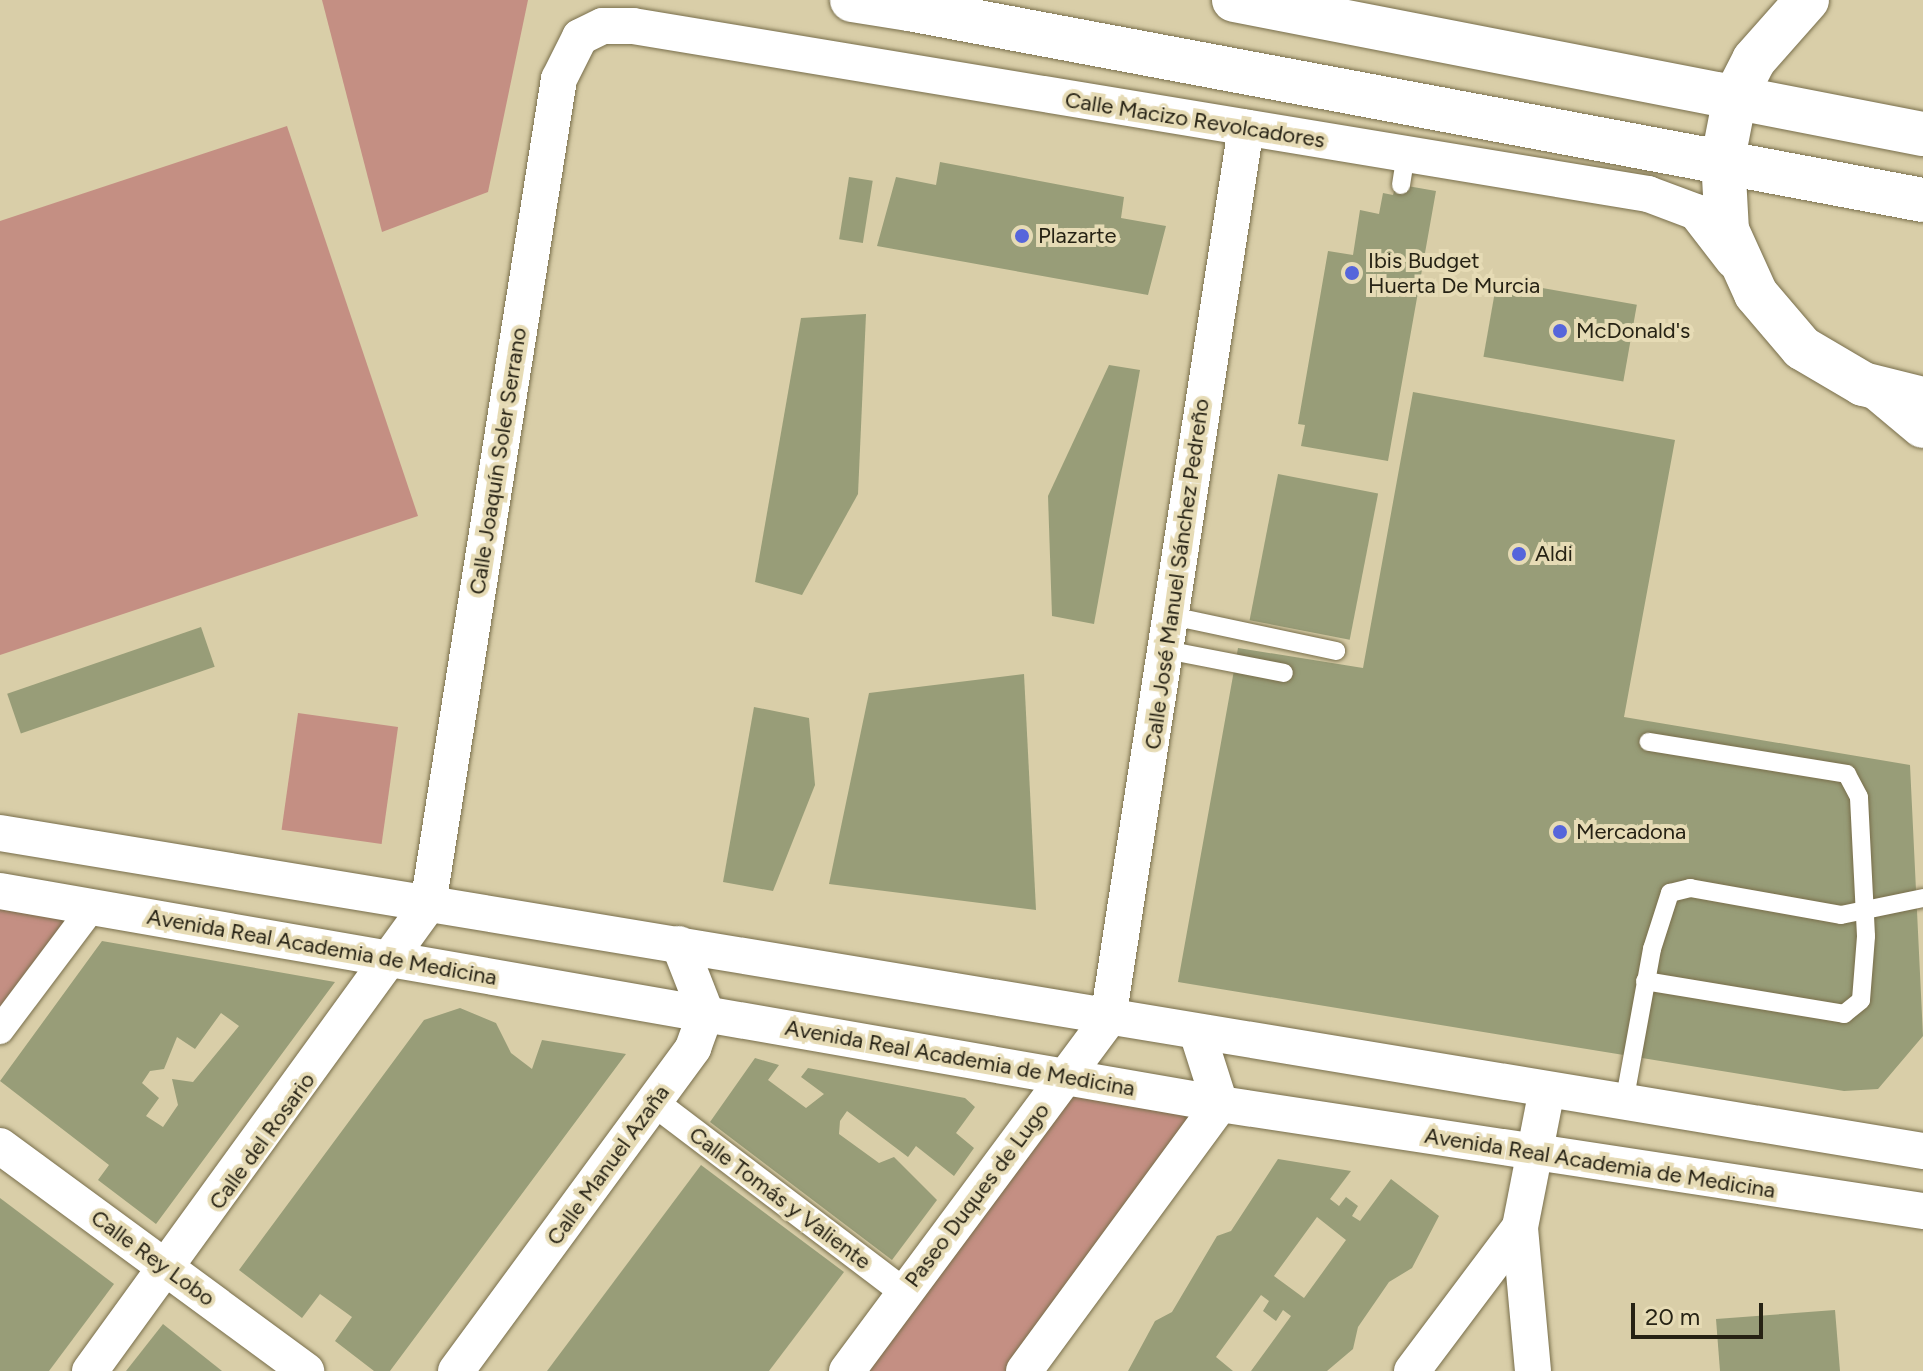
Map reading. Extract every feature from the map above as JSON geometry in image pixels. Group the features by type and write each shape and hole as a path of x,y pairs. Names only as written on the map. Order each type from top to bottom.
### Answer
{"main road":[{"path":"852,0 1723,159 1923,200"},
{"path":"1234,0 1923,134"},
{"path":"1807,0 1761,51 1735,97 1723,159 1727,230 1756,294 1802,348 1880,390 1923,426"},
{"path":"1880,390 1923,399"}],"street":[{"name":"Calle Macizo Revolcadores","path":"591,30 633,26 1246,128 1404,170 1685,205 1707,220 1756,294"},
{"name":"Calle Joaquín Soler Serrano","path":"428,905 559,79 572,42 591,30"},
{"name":"Calle José Manuel Sánchez Pedreño","path":"1108,1019 1246,128"},
{"path":"0,833 679,944 1198,1035 1923,1151"},
{"name":"Avenida Real Academia de Medicina","path":"0,891 392,962 706,1013 1220,1104 1923,1211"},
{"name":"Calle del Rosario","path":"90,1371 169,1269 392,962 428,905"},
{"path":"0,1030 93,906"},
{"path":"679,944 706,1013"},
{"name":"Calle Manuel Azaña","path":"456,1371 655,1103 693,1048 706,1013"},
{"name":"Paseo Duques de Lugo","path":"847,1371 1108,1019"},
{"path":"1024,1371 1220,1104 1198,1035"},
{"path":"1533,1371 1520,1227 1530,1153 1547,1090"},
{"name":"Calle Tomás y Valiente","path":"655,1103 905,1293"},
{"name":"Calle Rey Lobo","path":"0,1146 306,1371"},
{"path":"1412,1371 1520,1227"}],"lane":[{"path":"1166,633 1336,651"},
{"path":"1166,633 1284,673"},
{"path":"1645,981 1850,1013 1861,1000 1864,914 1859,797 1847,774 1649,742"},
{"path":"1624,1103 1645,981 1663,901 1679,888 1864,914 1923,898"}],"shaded area":[{"path":"322,0 528,0 488,192 382,232"},
{"path":"287,126 418,516 0,655 0,221"},
{"path":"298,713 398,727 382,844 282,830"},
{"path":"0,891 93,906 0,1030"},
{"path":"1066,1076 1220,1104 1024,1371 847,1371"}],"building":[{"name":"Plazarte","path":"940,162 1124,197 1121,218 1166,226 1148,295 877,246 896,177 936,185"},
{"path":"849,177 873,181 863,243 839,239"},
{"path":"1396,184 1436,191 1388,461 1301,446 1305,425 1298,424 1328,251 1353,255 1360,210 1379,214 1383,193 1393,195"},
{"name":"McDonald's","path":"1497,280 1637,305 1623,381 1483,357"},
{"path":"866,314 858,494 802,595 755,582 801,318"},
{"path":"1109,365 1140,370 1094,624 1052,616 1048,496"},
{"name":"Mercadona","path":"1413,392 1675,440 1624,717 1910,765 1923,1036 1878,1089 1844,1091 1178,982 1238,648 1363,668"},
{"path":"1278,474 1378,493 1350,640 1250,620"},
{"path":"201,627 215,667 21,733 7,694"},
{"path":"1024,674 1036,910 829,884 869,693"},
{"path":"754,707 809,718 815,785 773,891 723,882"},
{"path":"102,941 335,982 156,1224 98,1180 109,1165 0,1081","holes":["221,1013 239,1026 193,1082 172,1079 178,1105 163,1127 146,1116 159,1098 142,1083 150,1071 164,1069 177,1037 195,1049"]},
{"path":"460,1008 496,1023 511,1053 532,1069 542,1040 626,1054 390,1371 374,1371 335,1341 352,1317 320,1294 302,1318 239,1270 424,1020"},
{"path":"755,1058 779,1065 768,1080 806,1108 824,1094 801,1077 808,1068 965,1098 975,1107 956,1133 974,1148 954,1176 916,1146 908,1157 847,1111 840,1121 839,1134 879,1163 894,1157 937,1200 892,1260 710,1122"},
{"path":"1278,1159 1351,1171 1330,1199 1339,1206 1346,1197 1358,1206 1352,1216 1360,1221 1391,1179 1439,1216 1412,1268 1389,1282 1358,1327 1353,1349 1327,1371 1251,1371 1291,1316 1283,1310 1276,1321 1263,1311 1269,1301 1261,1295 1216,1357 1233,1371 1128,1371 1155,1321 1172,1312 1217,1236 1231,1231","holes":["1317,1217 1346,1240 1304,1298 1274,1276"]},
{"path":"701,1165 844,1272 769,1371 547,1371"},
{"path":"0,1198 114,1284 49,1371 0,1371"},
{"path":"1835,1310 1840,1371 1720,1371 1716,1319"},
{"path":"163,1324 222,1371 126,1371"}],"place":[{"name":"Plazarte","path":"1022,236"},
{"name":"Ibis Budget Huerta De Murcia","path":"1352,273"},
{"name":"McDonald's","path":"1560,331"},
{"name":"Aldi","path":"1519,554"},
{"name":"Mercadona","path":"1560,832"}]}
